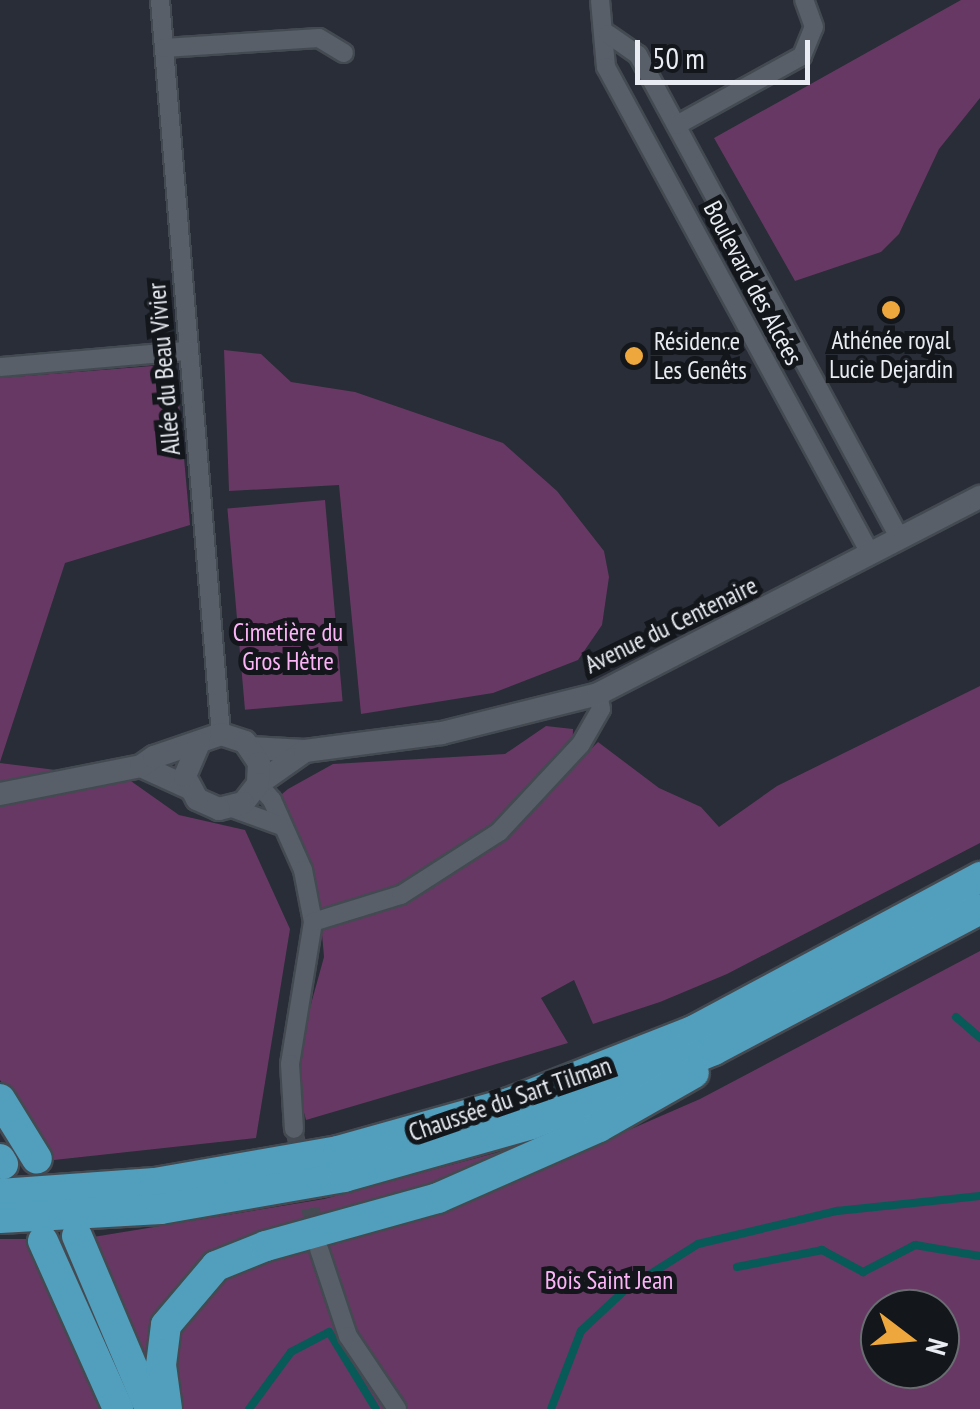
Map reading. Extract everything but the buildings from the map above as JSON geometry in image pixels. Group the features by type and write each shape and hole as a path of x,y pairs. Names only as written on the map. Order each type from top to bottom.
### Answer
{"highway":[{"name":"Chaussée du Sart Tilman","path":"1,1172 192,1177 338,1151 491,1109 693,1032 980,877"},
{"name":"Chaussée du Sart Tilman","path":"0,1218 161,1208 344,1177 532,1124 714,1050 980,908"},
{"path":"167,1409 161,1365 166,1325 216,1266 480,1181 685,1084 714,1050"},
{"path":"0,1099 37,1159"},
{"path":"77,1236 150,1409"},
{"path":"43,1241 118,1409"}],"street":[{"name":"Allée du Beau Vivier","path":"160,0 188,351 210,738"},
{"name":"Boulevard des Alcées","path":"600,0 608,34 606,66 870,553"},
{"path":"677,125 802,56 814,27 804,0"},
{"name":"Boulevard des Alcées","path":"608,34 632,47 899,538"},
{"path":"164,48 319,38 344,53"},
{"path":"0,367 188,351"},
{"name":"Avenue du Centenaire","path":"251,748 305,751 473,727 598,694 980,497"},
{"path":"313,922 388,902 499,832 581,744 600,709 598,694"},
{"path":"189,788 186,763 210,738"},
{"path":"0,794 141,766 210,738 251,748 259,763 258,784 272,800 278,826 302,870 313,922 307,988 291,1047 294,1128"},
{"name":"Avenue du Centenaire","path":"258,784 305,751"},
{"path":"141,766 189,788 207,806 232,808 278,826"},
{"path":"232,808 258,784"},
{"path":"319,1250 348,1336 397,1409"}],"green space":[{"path":"961,0 980,0 980,98 939,149 899,234 881,252 795,281 714,138"},
{"path":"224,350 261,354 291,382 355,392 503,443 557,491 604,551 609,577 602,625 578,660 493,693 361,714 339,485 229,491"},
{"path":"152,366 177,379 190,525 65,563 0,762 0,378"},
{"name":"Cimetière du Gros Hêtre","path":"325,500 343,701 245,710 227,509"},
{"path":"980,686 980,843 727,974 660,1002 593,1024 574,980 541,998 568,1043 306,1120 299,1094 303,1033 324,957 320,911 275,800 288,789 333,764 505,754 546,726 573,729 572,768 598,742 659,788 701,807 719,827 777,786"},
{"path":"0,763 128,779 179,815 245,830 290,929 256,1138 54,1160 0,1080"},
{"name":"Bois Saint Jean","path":"980,951 980,1409 178,1409 171,1361 184,1316 219,1280 245,1266 463,1202 700,1099"},
{"path":"514,1148 426,1192 201,1266 165,1304 150,1386 87,1238 324,1199"},
{"path":"0,1239 29,1239 105,1409 0,1409"}],"waterway":[{"path":"956,1017 980,1038"},
{"path":"551,1409 581,1331 625,1290 698,1244 837,1211 980,1196"},
{"path":"737,1267 822,1250 863,1272 915,1245 980,1256"},
{"path":"249,1409 291,1352 329,1332 376,1409"}],"tunnel":[{"path":"294,1129 317,1239"}],"place":[{"name":"Athénée royal Lucie Dejardin","path":"891,310"},
{"name":"Résidence Les Genêts","path":"634,356"}]}
